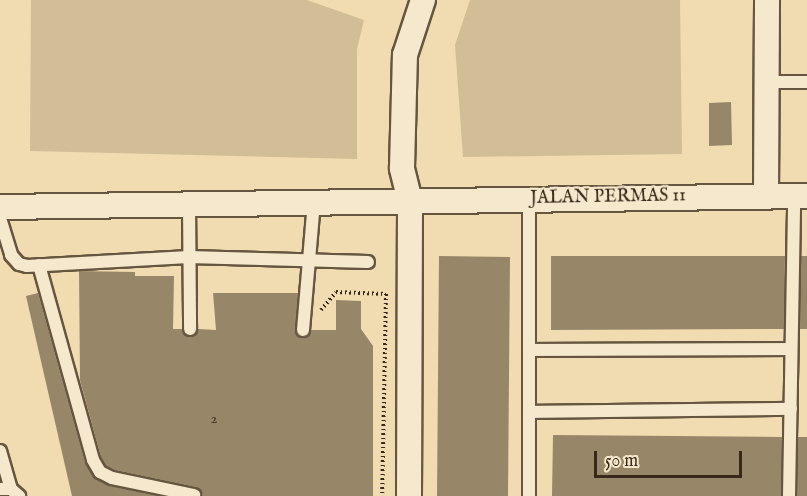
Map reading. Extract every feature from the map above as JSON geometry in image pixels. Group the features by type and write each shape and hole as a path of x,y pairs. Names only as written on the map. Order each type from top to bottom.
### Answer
{"street":[{"path":"409,496 410,201 402,168 405,55 423,0"},
{"path":"766,195 767,0"},
{"name":"JALAN PERMAS 11","path":"0,207 800,196"}],"lane":[{"path":"766,82 807,82"},
{"path":"789,496 791,349 800,196"},
{"path":"529,199 530,496"},
{"path":"303,330 314,202"},
{"path":"189,204 190,329"},
{"path":"0,218 11,255 19,264 39,265 189,257 368,262"},
{"path":"39,265 93,460 100,472 112,478 194,495"},
{"path":"529,350 791,349"},
{"path":"529,412 791,410"},
{"path":"0,451 10,492"}],"path":[{"path":"303,330 336,292 386,294 382,496"}],"shaded area":[{"path":"31,0 307,0 364,20 357,49 357,159 30,151"},
{"path":"470,0 680,0 682,154 463,157 455,45"}],"building":[{"path":"731,102 732,145 709,146 709,103"},
{"path":"439,256 510,257 508,496 437,496"},
{"path":"551,256 785,256 784,329 551,330"},
{"path":"801,256 807,256 807,329 800,329"},
{"path":"79,271 135,272 135,276 174,276 173,329 182,329 183,334 189,337 195,336 198,329 216,330 213,293 298,293 295,330 298,336 303,338 309,335 311,330 336,330 336,300 361,301 361,329 373,346 373,496 202,496 196,487 115,470 106,466 101,457 80,380"},
{"path":"38,293 85,462 93,476 110,486 158,496 72,496 26,296"},
{"path":"553,435 782,437 781,496 552,496"},
{"path":"798,437 807,437 807,496 797,496"}]}
